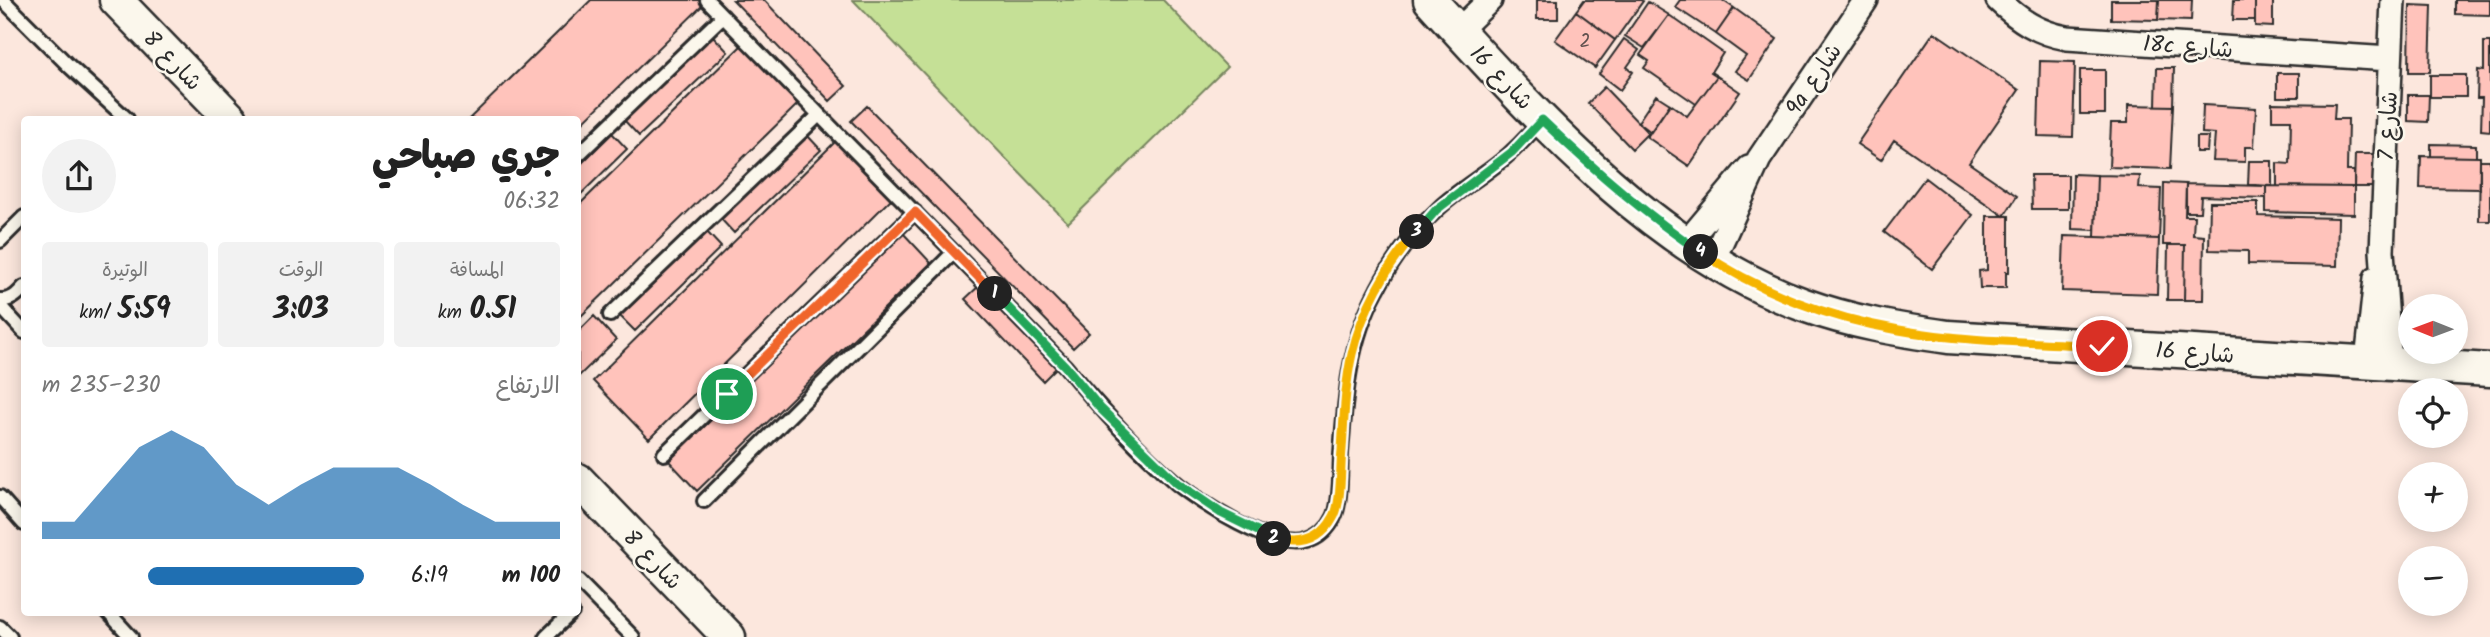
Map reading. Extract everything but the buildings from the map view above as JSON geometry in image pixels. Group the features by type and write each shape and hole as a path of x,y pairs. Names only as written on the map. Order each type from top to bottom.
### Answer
{"street":[{"name":"شارع 8","path":"116,0 227,116"},
{"name":"شارع 16","path":"1430,0 1542,120 1590,166 1644,211 1713,260 1756,284 1802,304 1850,320 1948,337 2490,369"},
{"path":"1458,31 1490,0"},
{"name":"9a شارع","path":"1713,260 1759,159 1866,0"},
{"name":"18c شارع","path":"1998,0 2030,27 2048,35 2067,38 2390,59"},
{"name":"شارع 7","path":"2379,363 2393,0"},
{"name":"9a شارع","path":"1687,242 1731,187 1759,159"},
{"name":"شارع 8","path":"581,483 729,637"}],"lane":[{"path":"3,0 121,116"},
{"path":"707,0 1065,366 1100,408 1177,483 1221,513 1286,542 1306,542 1322,534 1335,516 1352,352 1363,320 1394,261 1436,210 1499,163 1542,120"},
{"path":"581,152 723,16"},
{"path":"610,315 819,114"},
{"path":"664,454 915,212"},
{"path":"0,241 21,220"},
{"path":"704,501 954,252"},
{"path":"0,300 8,300 21,292"},
{"path":"0,306 21,329"},
{"path":"0,497 21,521"},
{"path":"581,584 633,637"},
{"path":"581,604 591,595"},
{"path":"112,616 131,637"},
{"path":"547,637 568,616"},
{"path":"0,627 10,637"}],"green space":[{"path":"853,0 1163,0 1227,67 1068,223"}],"route":[{"path":"727,394 915,212 1065,366 1100,408 1177,483 1221,513 1270,537 1286,542 1306,542 1322,534 1335,516 1352,352 1377,290 1394,261 1436,210 1499,163 1542,120 1590,166 1644,211 1687,242 1756,284 1802,304 1850,320 1948,337 2102,346"}]}
